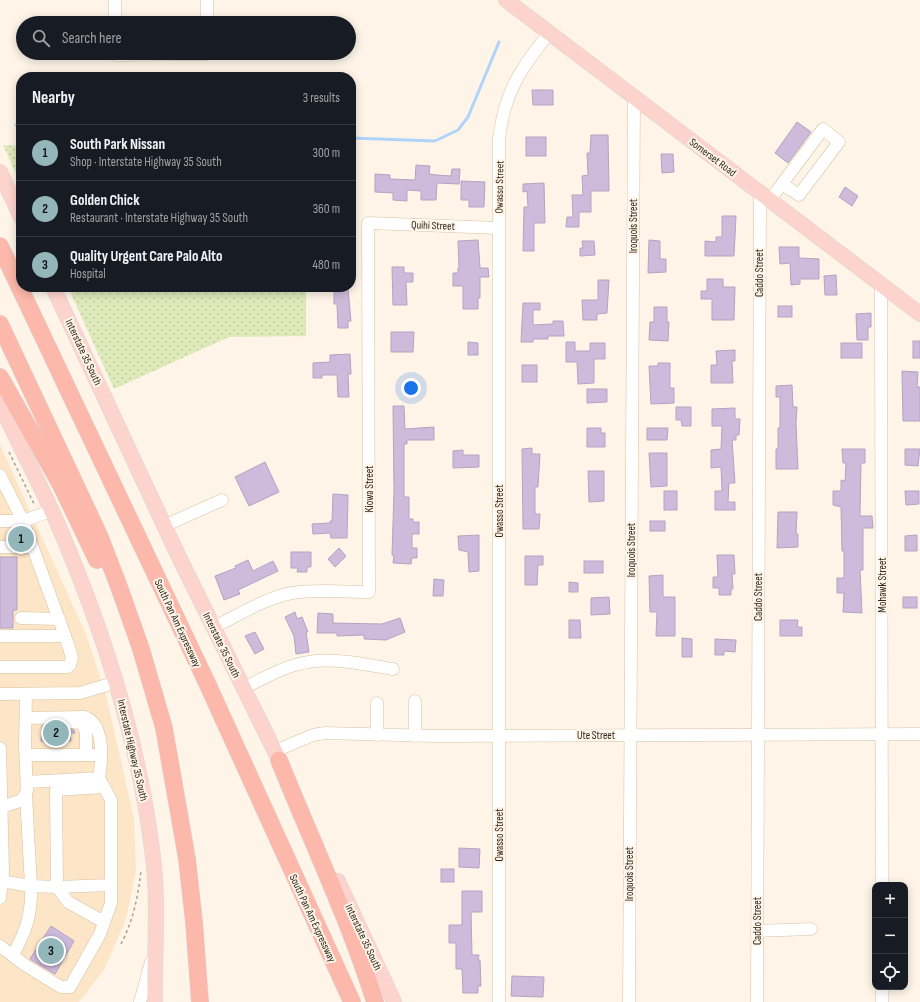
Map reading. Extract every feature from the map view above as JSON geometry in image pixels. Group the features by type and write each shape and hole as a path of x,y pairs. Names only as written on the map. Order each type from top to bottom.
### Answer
{"highway":[{"name":"South Pan Am Expressway","path":"0,246 16,280"},
{"name":"South Pan Am Expressway","path":"22,292 207,684 352,1002"},
{"path":"0,324 99,535 132,624 164,728 187,859 194,922 200,1002"},
{"path":"0,377 61,485 94,554 164,728"},
{"path":"277,756 314,848 336,895 375,1002"}],"main road":[{"name":"Somerset Road","path":"506,0 920,314"},
{"path":"0,172 16,206"},
{"name":"Interstate 35 South","path":"55,292 164,526 321,844 394,1002"},
{"path":"0,404 51,511"},
{"name":"Interstate Highway 35 South","path":"51,511 67,545 105,647 125,710 146,812 153,859 155,1002"}],"street":[{"path":"115,0 115,16"},
{"path":"207,0 207,16"},
{"name":"Owasso Street","path":"500,1002 499,139 503,111 520,70 549,33"},
{"name":"Iroquois Street","path":"629,1002 634,97"},
{"path":"765,196 782,184 823,129 840,142 800,195 782,184"},
{"name":"Caddo Street","path":"757,1002 758,734 765,196"},
{"name":"Quihi Street","path":"368,223 498,228"},
{"name":"Kiowa Street","path":"214,627 274,598 294,593 369,592 368,223"},
{"name":"Mohawk Street","path":"882,284 882,882"},
{"path":"0,474 23,521 72,657 68,667 0,667"},
{"path":"164,526 222,500"},
{"path":"0,521 23,521 51,511"},
{"path":"0,547 32,546"},
{"path":"21,618 58,619"},
{"path":"0,636 65,636"},
{"path":"244,688 294,665 309,662 332,660 393,669"},
{"path":"0,694 80,693 116,682"},
{"path":"12,955 25,931 32,903 26,796 26,755 31,718 26,694"},
{"path":"415,701 415,736"},
{"path":"377,703 377,735"},
{"path":"0,946 61,987 70,987 100,934 111,903 111,800 102,783 100,734 91,720 77,717 31,718"},
{"path":"31,718 82,723 86,732 86,755"},
{"name":"Ute Street","path":"277,756 313,735 325,733 415,736 920,734"},
{"path":"0,748 0,898"},
{"path":"26,755 86,755 100,752"},
{"path":"27,782 102,783"},
{"path":"102,783 56,790 57,887 68,902 104,922"},
{"path":"1,805 16,803 26,796"},
{"path":"1,881 30,886 57,887 111,885"},
{"path":"757,931 811,929"},
{"path":"140,1002 147,981 154,943"},
{"path":"882,990 882,1002"}],"path":[{"path":"7,449 33,502"},
{"path":"121,944 129,928 138,894 142,868"}],"shaded area":[{"path":"0,445 86,634 106,695 134,818 136,871 126,919 105,968 79,1002 0,1002"}],"green space":[{"path":"3,145 16,146 16,173"},
{"path":"70,292 306,292 306,336 229,337 114,389"}],"building":[{"path":"532,90 553,90 553,105 533,105"},
{"path":"797,122 811,132 788,163 775,153"},
{"path":"591,135 608,135 609,191 591,191 591,212 579,212 579,227 566,227 567,217 573,217 572,195 583,195 582,176 588,175 587,153 590,153"},
{"path":"526,137 546,137 546,156 526,156"},
{"path":"661,154 673,154 674,172 662,173"},
{"path":"416,165 430,166 429,174 437,175 451,176 452,169 460,169 459,184 437,183 436,200 421,200 421,191 407,190 407,201 393,200 393,193 375,192 375,174 390,175 390,179 415,180"},
{"path":"461,181 485,182 484,207 469,207 469,200 461,200"},
{"path":"544,183 545,223 534,223 534,251 523,251 524,207 528,207 527,191 523,192 523,184"},
{"path":"845,187 858,196 852,206 839,197"},
{"path":"722,216 736,216 734,256 705,256 705,241 716,242 716,237 722,237"},
{"path":"478,240 480,268 488,268 489,277 480,277 480,298 478,298 478,309 463,309 463,286 453,286 453,273 458,273 459,268 458,241"},
{"path":"649,240 660,241 660,259 666,259 666,272 648,273"},
{"path":"582,241 594,241 595,255 580,256 580,248 583,248"},
{"path":"779,247 799,247 799,258 819,259 819,279 800,279 800,284 791,285 790,263 780,264"},
{"path":"392,267 404,267 404,273 413,273 413,282 406,282 407,305 393,305"},
{"path":"836,275 837,295 825,295 824,276"},
{"path":"707,279 723,279 723,287 735,287 734,320 712,320 712,299 701,299 701,291 707,291"},
{"path":"598,280 609,280 607,313 597,314 597,320 583,320 582,300 598,300"},
{"path":"334,292 348,292 351,321 348,321 348,328 338,328 337,304 334,304"},
{"path":"523,303 540,303 540,310 533,310 533,325 553,324 553,321 563,321 564,336 548,336 548,339 533,339 533,342 521,342"},
{"path":"778,306 792,306 792,317 778,317"},
{"path":"654,307 667,307 667,322 669,322 668,341 649,340 650,322 654,322"},
{"path":"871,313 871,327 868,327 868,340 857,340 856,314"},
{"path":"391,332 414,332 413,352 391,352"},
{"path":"913,341 920,341 920,358 913,358"},
{"path":"468,342 478,343 478,355 468,355"},
{"path":"566,342 575,342 575,351 590,351 590,343 605,343 605,359 594,359 594,383 578,384 577,362 566,362"},
{"path":"841,343 862,343 862,358 841,358"},
{"path":"735,350 735,361 732,361 733,383 711,383 711,365 717,365 716,351"},
{"path":"350,354 351,374 348,374 349,397 338,397 337,375 322,375 322,378 313,378 313,363 330,362 330,355"},
{"path":"658,363 670,363 670,388 674,388 674,403 651,404 649,366 658,366"},
{"path":"522,365 537,365 537,382 522,382"},
{"path":"902,371 918,372 917,387 920,387 920,421 903,421"},
{"path":"792,385 793,407 797,407 796,423 798,469 776,469 778,428 780,428 780,397 776,397 776,386"},
{"path":"587,389 607,389 607,402 587,403"},
{"path":"393,406 404,406 405,429 434,427 434,440 407,440 407,444 404,444 404,497 409,497 409,519 413,519 413,522 419,522 419,534 412,534 412,548 417,548 417,558 412,558 411,564 393,563 394,555 392,555 394,491"},
{"path":"676,407 691,407 691,426 682,426 681,420 676,420"},
{"path":"735,408 735,419 740,419 739,435 736,435 736,440 732,440 735,483 729,483 728,502 735,502 735,510 715,510 715,491 722,491 721,467 711,468 711,450 721,449 722,426 712,426 712,409"},
{"path":"587,428 601,428 601,433 605,433 605,447 587,447"},
{"path":"647,428 668,428 667,440 647,440"},
{"path":"532,448 532,454 540,454 538,487 535,487 535,514 540,514 539,529 523,529 522,449"},
{"path":"842,449 865,449 865,463 861,463 860,516 872,516 873,528 863,528 863,570 860,570 862,613 843,612 844,593 837,593 837,578 844,578 844,551 842,551 841,507 833,505 833,491 841,491 841,480 845,481 846,463 843,463"},
{"path":"905,449 920,449 918,466 905,465"},
{"path":"463,450 463,455 479,455 479,467 453,468 453,451"},
{"path":"649,453 667,453 667,486 651,487"},
{"path":"265,462 279,492 249,506 235,477"},
{"path":"588,471 604,471 604,501 589,502"},
{"path":"664,491 677,491 677,510 664,510"},
{"path":"905,491 919,491 919,504 906,505"},
{"path":"333,494 348,495 347,538 331,538 330,533 313,534 312,524 330,523 330,521 332,521"},
{"path":"778,512 797,512 796,534 798,534 798,547 777,548"},
{"path":"650,521 665,521 665,531 650,531"},
{"path":"479,535 479,571 469,572 468,552 459,550 458,536"},
{"path":"917,535 917,551 905,551 905,536"},
{"path":"339,548 346,556 335,567 328,559"},
{"path":"291,552 311,552 311,567 307,567 307,572 297,572 298,568 291,568"},
{"path":"717,555 734,555 735,574 732,574 733,589 731,589 731,595 719,595 719,588 713,588 713,577 718,577"},
{"path":"525,556 543,556 543,565 538,565 537,585 525,585"},
{"path":"0,557 17,557 17,610 13,610 13,628 0,628"},
{"path":"248,560 253,571 273,561 278,571 238,590 240,594 224,600 215,576 236,568 235,566"},
{"path":"584,561 603,561 603,573 584,573"},
{"path":"663,575 663,597 675,597 675,636 656,636 657,612 650,612 649,576"},
{"path":"434,579 444,580 443,596 433,596"},
{"path":"569,582 578,583 578,592 569,592"},
{"path":"609,597 610,614 591,615 591,598"},
{"path":"903,597 917,597 917,608 903,608"},
{"path":"295,612 297,619 302,617 308,632 306,632 309,652 296,654 294,636 285,617"},
{"path":"318,613 333,614 333,623 382,624 400,618 405,632 386,640 364,639 364,635 337,636 337,633 317,633"},
{"path":"569,620 580,620 581,638 569,638"},
{"path":"780,620 798,620 797,627 802,627 802,636 780,636"},
{"path":"255,632 264,649 255,654 245,636"},
{"path":"682,638 692,639 692,657 682,657"},
{"path":"715,639 736,640 735,652 724,651 724,655 715,655"},
{"path":"62,725 65,728 74,730 75,733 70,733 71,741 41,741 42,726"},
{"path":"459,848 480,849 479,868 459,867"},
{"path":"441,869 454,869 454,882 441,882"},
{"path":"462,891 482,891 482,912 471,912 472,955 479,955 478,960 480,960 481,986 478,986 478,993 463,993 462,969 456,969 456,943 449,943 449,925 462,925"},
{"path":"51,926 74,941 55,974 30,959"},
{"path":"512,976 544,977 543,997 511,996"}],"waterway":[{"path":"356,138 435,141 458,130 468,117 499,42"}],"place":[{"name":"South Park Nissan","path":"21,539"},
{"name":"Golden Chick","path":"56,733"},
{"name":"Quality Urgent Care Palo Alto","path":"51,951"}]}
